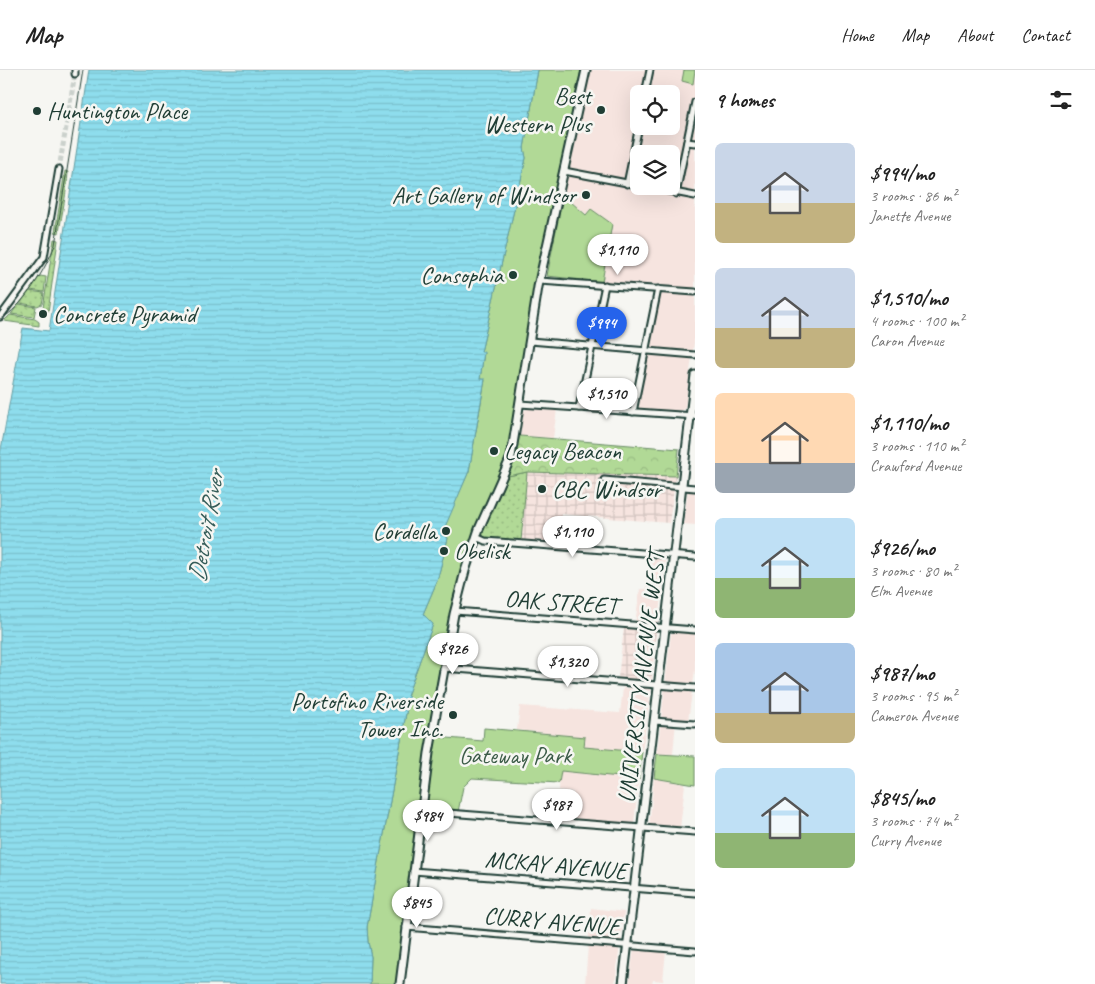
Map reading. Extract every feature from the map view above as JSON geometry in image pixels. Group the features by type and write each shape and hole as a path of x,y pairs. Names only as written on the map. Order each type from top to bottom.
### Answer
{"main road":[{"path":"400,984 406,927 443,668 455,611 476,538 511,457 540,281 586,70"},
{"name":"UNIVERSITY AVENUE WEST","path":"623,984 686,452 693,416 695,375"}],"street":[{"path":"648,85 650,70"},
{"path":"680,175 695,102"},
{"path":"627,184 637,135"},
{"path":"687,142 695,143"},
{"path":"0,317 44,257 59,169"},
{"path":"564,171 630,185"},
{"path":"680,194 695,196"},
{"path":"540,281 695,292"},
{"path":"579,408 605,285"},
{"path":"633,412 658,289"},
{"path":"530,341 695,355"},
{"path":"520,404 693,416"},
{"path":"604,480 695,488"},
{"path":"476,538 695,558"},
{"name":"OAK STREET","path":"455,611 695,630"},
{"path":"443,668 695,688"},
{"path":"654,721 695,724"},
{"path":"422,811 695,832"},
{"name":"MCKAY AVENUE","path":"414,871 695,893"},
{"name":"CURRY AVENUE","path":"406,927 695,950"}],"shaded area":[{"path":"590,70 695,70 695,335 685,408 679,412 635,409 663,285 602,282 612,224 591,209 587,215 563,195"},
{"path":"527,408 557,409 553,438 520,436 523,412"},
{"path":"527,472 676,476 669,523 561,514 558,544 521,541"},
{"path":"688,488 695,489 695,525 684,524"},
{"path":"650,549 666,551 658,622 654,625 635,624 640,589 646,589"},
{"path":"624,628 656,630 651,690 617,686"},
{"path":"674,631 695,633 695,670 688,721 676,721 673,754 657,754 671,634"},
{"path":"623,688 651,690 642,752 584,747 584,737 517,730 520,706 620,713"},
{"path":"560,771 639,779 634,823 631,825 570,820 573,792 559,790"},
{"path":"654,778 685,784 680,829 649,827"},
{"path":"591,908 624,912 615,984 585,984"},
{"path":"634,948 666,951 663,981 653,980 652,984 629,984"}],"green space":[{"path":"538,70 581,70 533,292 513,435 507,458 469,547 454,594 432,709 397,984 370,984 371,957 367,927 409,697 407,696 433,624 423,614 437,581 448,538 441,534 469,471 485,380 480,379 484,353 481,352 526,158 524,148"},
{"path":"684,70 695,70 693,84 682,81"},
{"path":"65,171 68,172 66,195 59,233 55,232"},
{"path":"563,195 586,215 591,209 612,224 602,282 547,276"},
{"path":"54,239 58,240 48,312 43,308"},
{"path":"40,276 46,277 44,292 30,290"},
{"path":"29,291 44,293 42,304 37,306 20,303"},
{"path":"19,304 36,307 34,317 11,314"},
{"path":"10,315 35,319 39,322 39,326 4,321"},
{"path":"520,436 679,449 676,476 527,472 508,476"},
{"path":"527,472 521,541 484,537 482,532 508,476"},
{"name":"Gateway Park","path":"484,728 585,737 584,747 642,752 639,779 561,771 559,783 472,778 463,787 458,812 429,809 426,804 435,737 483,741"},
{"path":"657,754 695,756 695,785 654,778"}],"water":[{"name":"Detroit River","path":"89,70 538,70 524,148 526,158 481,352 484,352 480,379 485,379 469,471 442,534 448,538 437,581 423,614 433,624 407,696 409,697 367,927 371,957 370,984 0,984 0,455 23,328 49,331"}],"tunnel":[{"path":"59,169 75,74"}],"tram line":[{"path":"0,319 17,307 33,287 55,245 83,70"}],"place":[{"name":"Best Western Plus","path":"601,110"},
{"name":"Huntington Place","path":"37,111"},
{"name":"Art Gallery of Windsor","path":"586,195"},
{"name":"Consophia","path":"513,275"},
{"name":"Concrete Pyramid","path":"43,314"},
{"name":"Legacy Beacon","path":"494,451"},
{"name":"CBC Windsor","path":"542,489"},
{"name":"Cordella","path":"446,531"},
{"name":"Obelisk","path":"444,551"},
{"name":"Portofino Riverside Tower Inc.","path":"453,715"}]}
